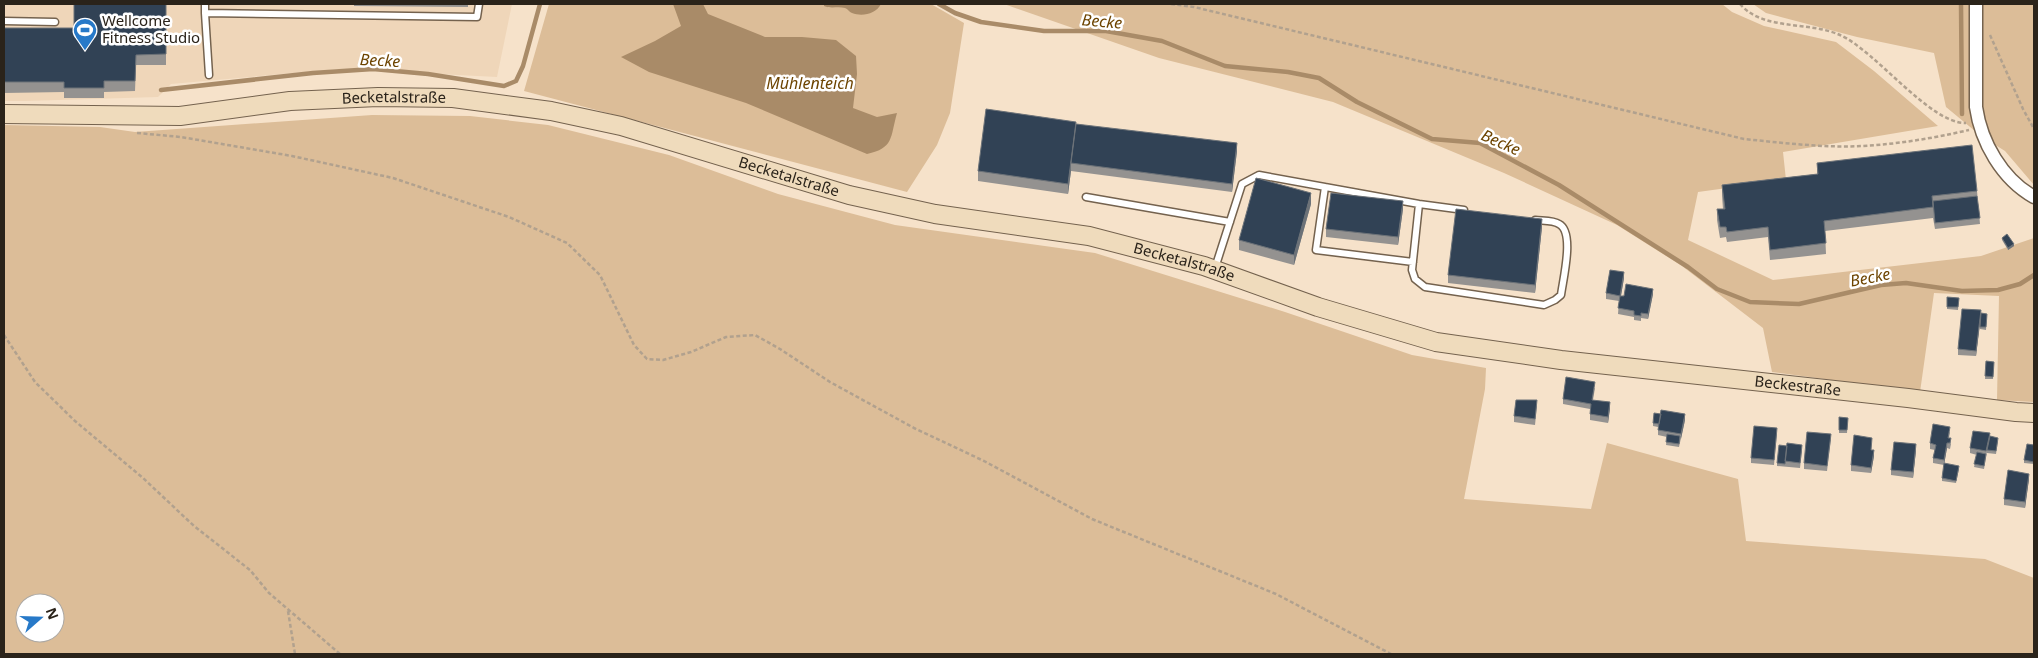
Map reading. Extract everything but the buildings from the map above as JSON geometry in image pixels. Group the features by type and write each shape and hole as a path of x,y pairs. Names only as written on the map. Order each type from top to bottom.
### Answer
{"main road":[{"name":"Becketalstraße","path":"4,114 180,116 290,101 378,97 453,98 551,110 621,126 849,195 935,214 1089,236 1215,270 1318,307 1436,342 1561,360"},
{"name":"Beckestraße","path":"1561,360 2034,413"}],"street":[{"path":"1976,10 1976,107 1979,125 1995,159 2011,178 2034,197"}],"lane":[{"path":"205,4 210,75"},
{"path":"205,13 477,17 479,4"},
{"path":"4,21 55,22"},
{"path":"1215,270 1242,184 1259,175 1469,211"},
{"path":"1325,187 1316,250 1413,262"},
{"path":"1086,196 1230,222"},
{"path":"1420,204 1412,270 1415,279 1425,288 1544,305 1561,295 1568,238 1564,228 1558,223 1528,219"}],"path":[{"path":"1171,4 1194,7 1744,139 1804,145 1863,146 1936,138 1979,125"},
{"path":"1740,4 1764,20 1816,27 1841,35 1880,64 1934,112 1960,123 1979,125"},
{"path":"1976,10 1994,42 2034,130"},
{"path":"128,132 181,137 292,156 384,176 509,217 567,243 600,275 634,345 647,358 663,360 691,352 726,337 755,336 780,349 847,391 1092,519 1276,594 1391,654"},
{"path":"4,335 35,382 75,421 144,478 194,526 250,570 269,593 340,654"},
{"path":"288,609 295,654"}],"shaded area":[{"path":"4,4 512,4 497,77 339,69 171,84 158,97 4,101"},
{"path":"549,4 931,4 964,23 950,113 937,145 907,192 524,91"},
{"path":"1004,4 1722,4 1732,12 1764,26 1836,42 1874,71 1938,126 1783,152 1786,180 1698,192 1688,240 1773,280 1981,256 2034,238 2034,402 1997,400 1999,296 1934,293 1920,392 1772,372 1763,328 1682,266 1617,225 1504,173 1333,102 1159,58"},
{"path":"1753,4 2034,4 2034,185 2005,151 1981,136 1946,107 1934,53 1857,37 1766,13"},
{"path":"372,115 470,116 548,125 669,155 778,194 895,225 1095,253 1285,312 1412,355 1486,368 1485,389 1464,499 1591,509 1607,443 1738,479 1746,541 1985,559 2034,578 2034,654 4,654 4,125 100,127 135,132"}],"water":[{"name":"Mühlenteich","path":"673,4 703,4 708,14 765,37 802,37 836,40 856,56 857,74 853,108 877,117 897,113 890,141 882,149 867,154 746,103 649,72 621,57 681,26"},
{"path":"824,4 881,4 876,10 860,15 851,13 845,8 827,7"}],"waterway":[{"name":"Becke","path":"161,90 313,73 373,69 428,74 504,86 516,81 523,66 540,4"},
{"name":"Becke","path":"939,4 955,13 981,22 1044,31 1106,31 1162,41 1225,66 1288,72 1319,78 1357,102 1432,139 1480,143 1559,185 1688,267 1717,289 1750,302 1799,304 1881,285 1906,283 1962,291 1998,290 2020,284 2034,275"},
{"path":"1961,4 1962,114"}],"place":[{"name":"Wellcome Fitness Studio","path":"85,51"}]}
